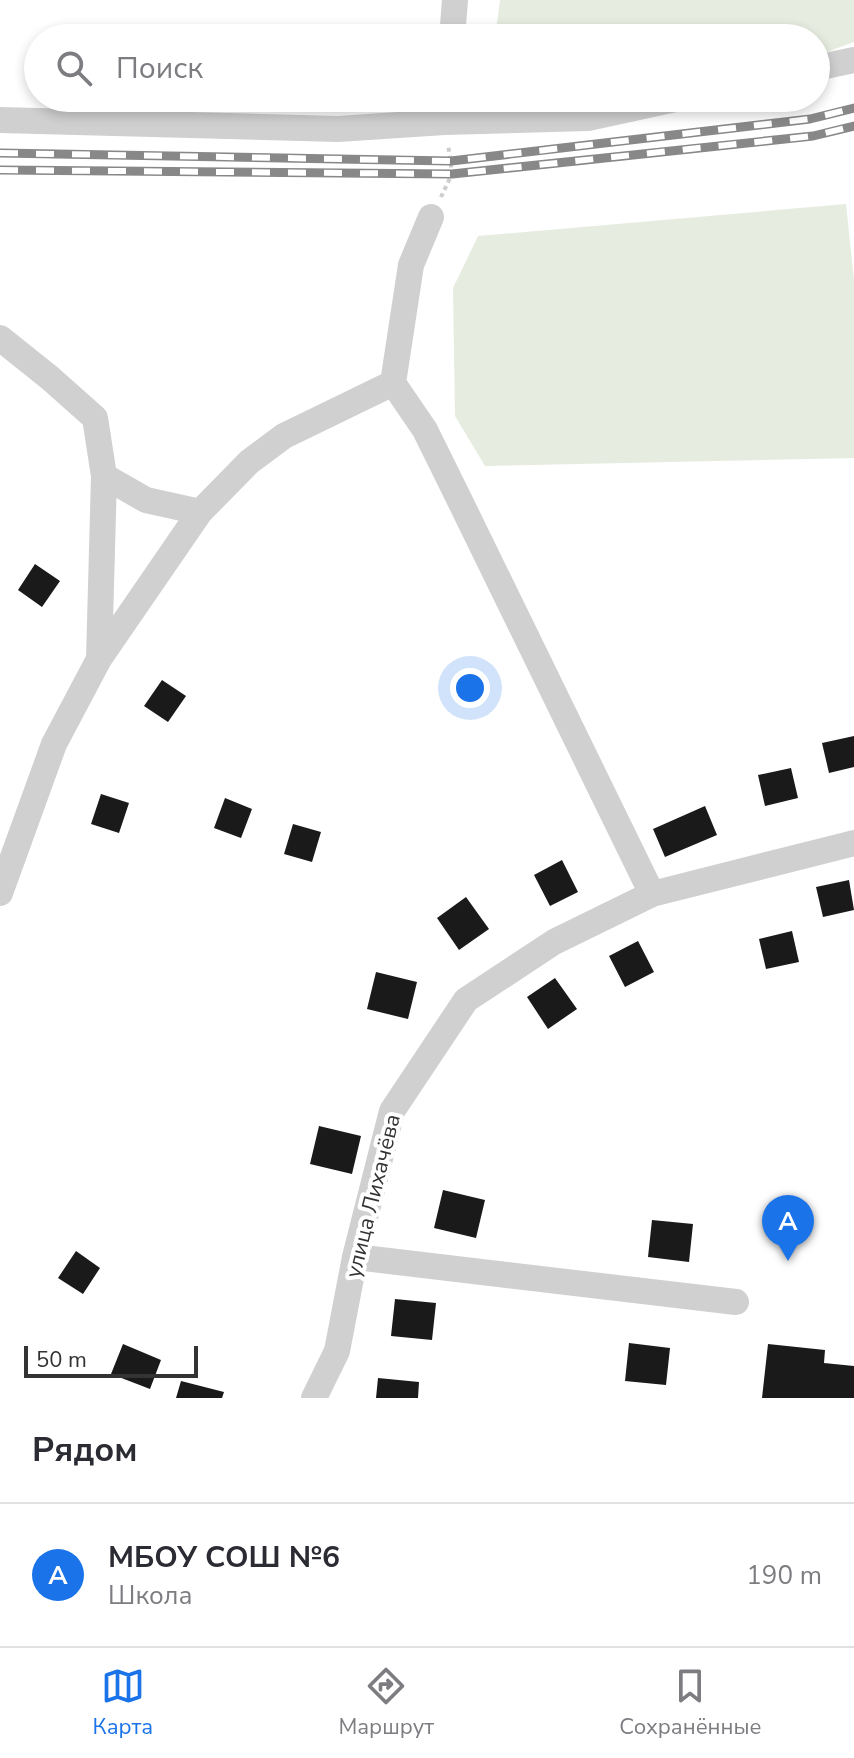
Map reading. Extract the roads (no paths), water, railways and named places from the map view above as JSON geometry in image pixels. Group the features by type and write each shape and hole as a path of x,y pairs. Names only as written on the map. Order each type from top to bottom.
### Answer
{"street":[{"path":"453,24 455,0"},
{"path":"830,65 854,60"},
{"path":"0,120 338,129 434,112"},
{"path":"481,112 588,118 616,112"},
{"path":"431,217 411,265 393,383 425,430 652,894"},
{"path":"0,338 95,418 104,476 99,659"},
{"path":"0,893 54,744 99,659 200,512 249,462 284,436 393,383"},
{"path":"104,476 146,500 200,512"},
{"name":"улица Лихачёва","path":"314,1398 337,1351 355,1257 392,1111 466,1000 554,942 652,894 854,843"},
{"path":"355,1257 736,1302"}],"railway":[{"path":"0,153 451,161 810,119 854,108"},
{"path":"0,170 452,174 813,136 854,126"}],"place":[{"name":"МБОУ СОШ №6","path":"788,1261"}]}
